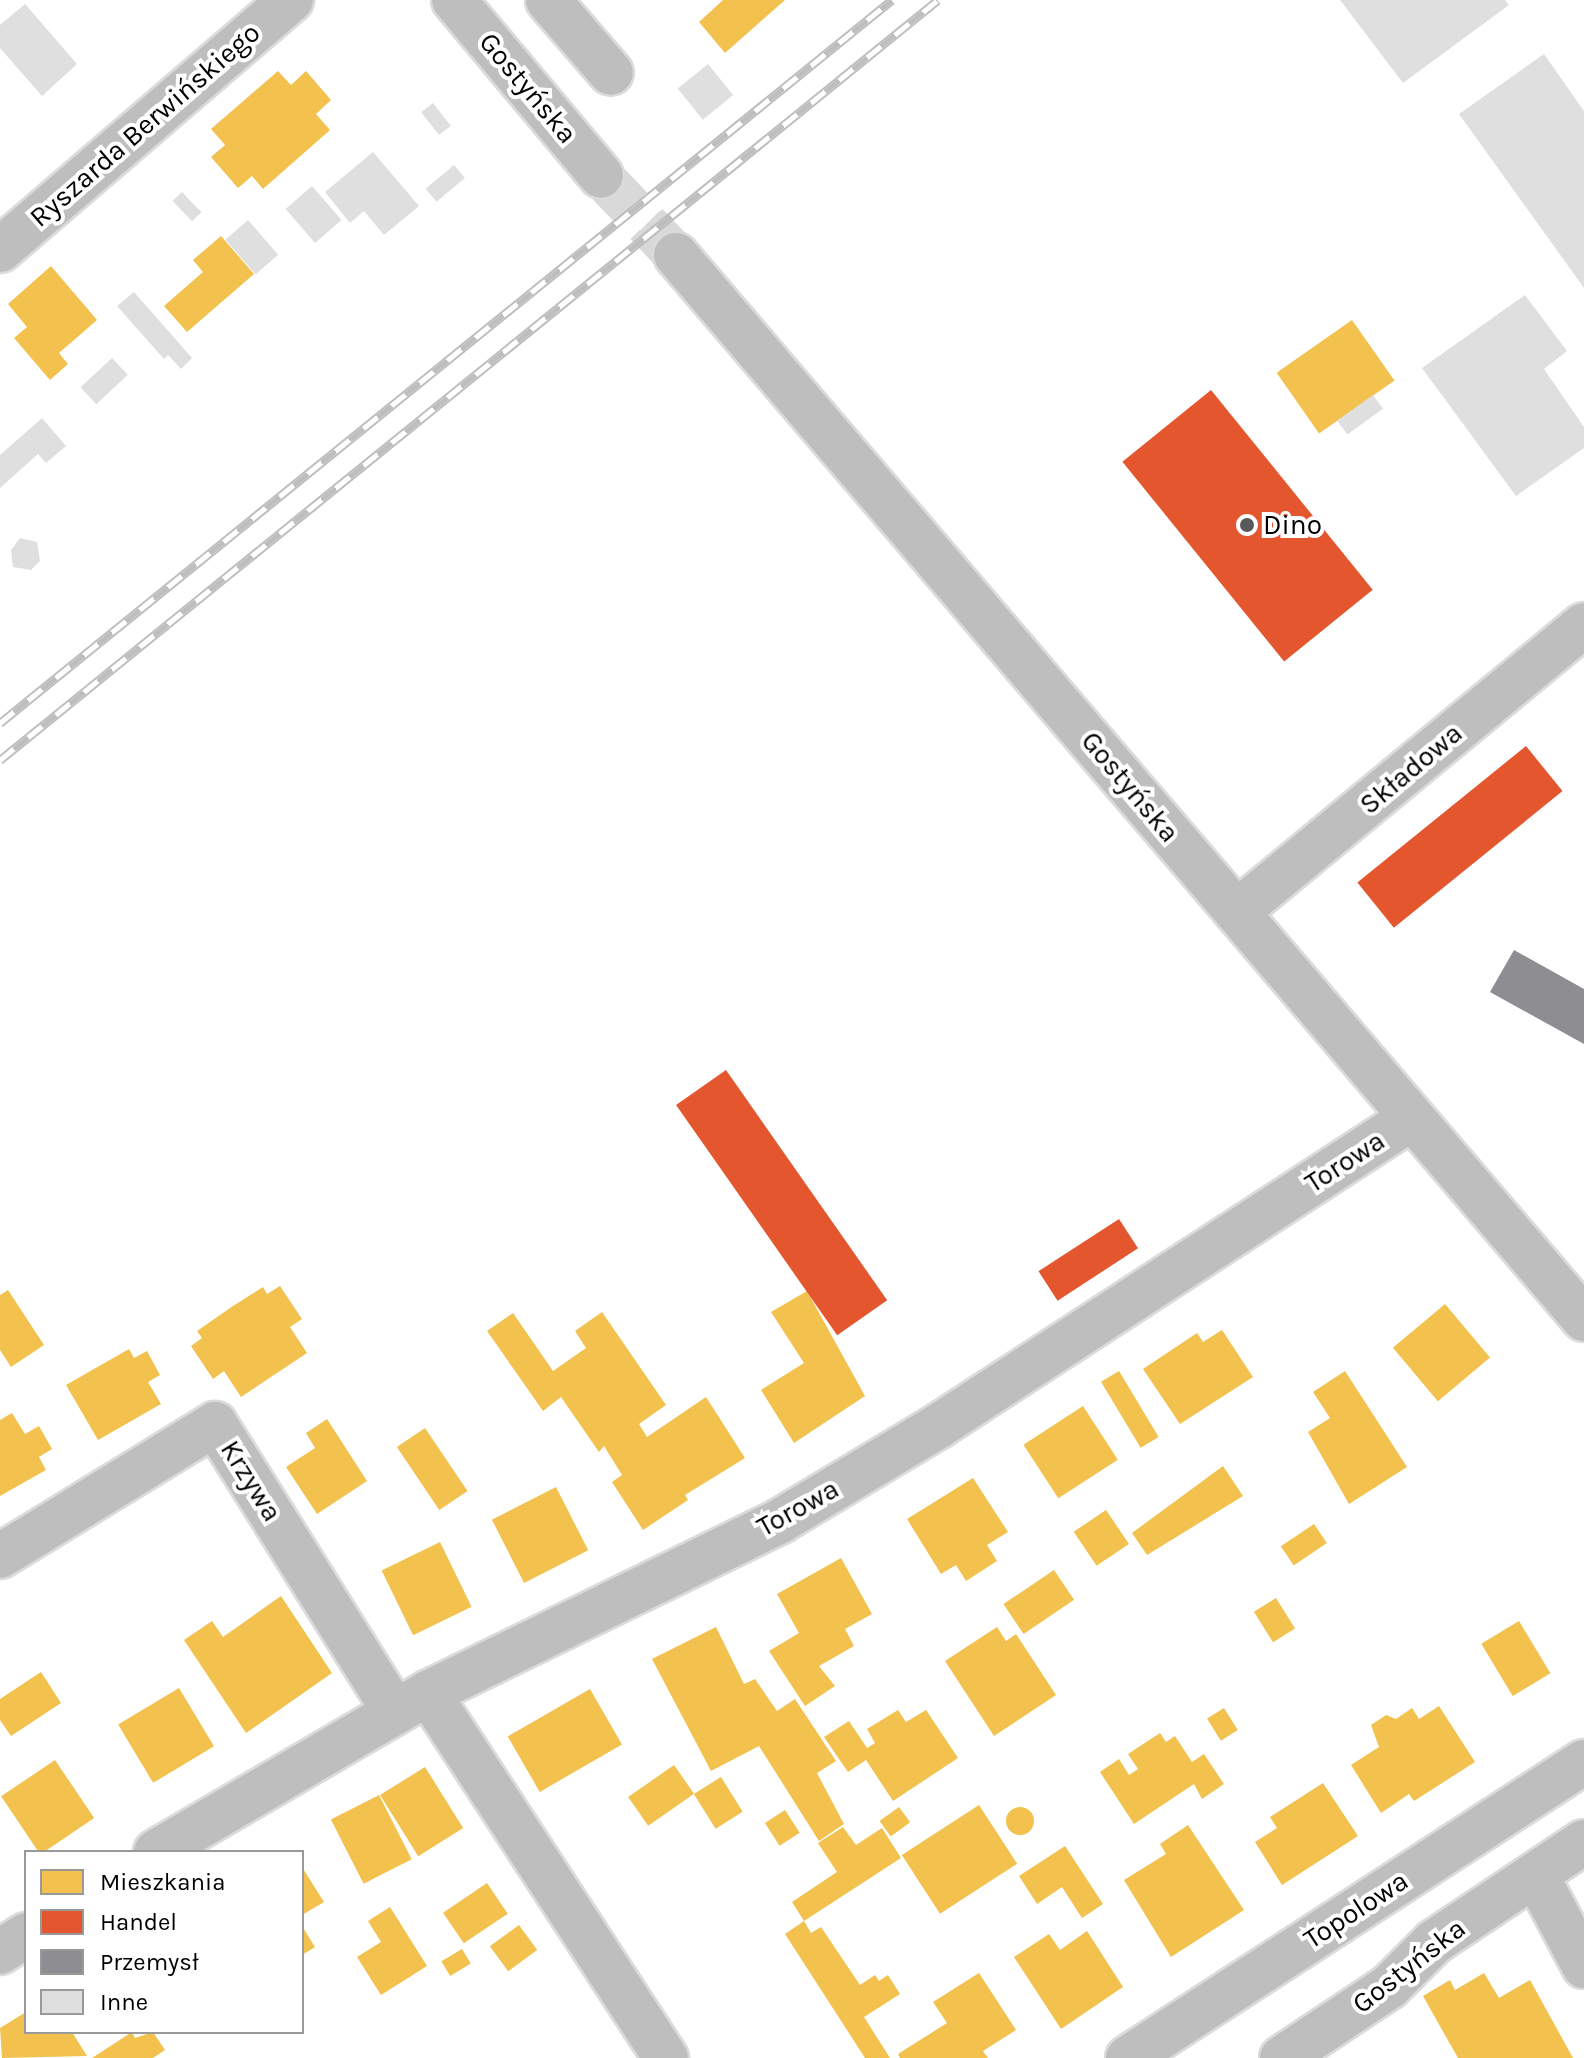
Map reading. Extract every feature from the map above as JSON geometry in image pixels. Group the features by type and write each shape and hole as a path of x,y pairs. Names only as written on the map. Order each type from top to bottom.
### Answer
{"street":[{"name":"Ryszarda Berwińskiego","path":"0,250 291,0"},
{"name":"Gostyńska","path":"454,0 601,176"},
{"path":"548,0 611,73"},
{"name":"Gostyńska","path":"676,255 1584,1319"},
{"name":"Składowa","path":"1237,912 1584,625"},
{"name":"Torowa","path":"159,1850 411,1702 780,1521 937,1427 1412,1118"},
{"name":"Krzywa","path":"0,1556 215,1424 666,2058"},
{"name":"Topolowa","path":"1128,2058 1584,1762"},
{"name":"Gostyńska","path":"1282,2058 1389,1987 1434,1942 1584,1842"},
{"path":"1536,1875 1584,1966"},
{"path":"0,1952 24,1936"}],"building: Mieszkania":[{"path":"723,0 785,0 725,53 699,22"},
{"path":"278,71 291,85 306,71 331,100 316,114 330,130 263,189 252,176 238,188 211,157 225,145 211,129"},
{"path":"221,236 254,274 187,332 164,306 203,272 193,260"},
{"path":"51,266 97,320 59,353 68,364 50,380 14,338 27,327 8,304"},
{"path":"1352,320 1394,381 1319,433 1277,373"},
{"path":"280,1286 302,1319 290,1327 307,1353 241,1397 224,1371 213,1379 191,1346 202,1338 197,1331 233,1306 263,1287 267,1294"},
{"path":"8,1290 44,1345 11,1367 0,1350 0,1295"},
{"path":"807,1291 865,1396 794,1443 761,1390 804,1363 771,1312"},
{"path":"1445,1304 1490,1358 1438,1401 1393,1348"},
{"path":"602,1312 666,1405 639,1424 647,1437 706,1397 745,1458 685,1495 688,1500 643,1530 612,1482 622,1475 604,1446 599,1452 561,1397 543,1411 487,1331 513,1313 553,1371 586,1348 575,1331"},
{"path":"1222,1330 1253,1377 1180,1424 1143,1369 1197,1333 1203,1342"},
{"path":"129,1349 134,1358 147,1351 160,1375 148,1382 161,1404 98,1440 66,1385"},
{"path":"1119,1371 1159,1437 1141,1448 1101,1382"},
{"path":"1345,1371 1407,1467 1349,1504 1308,1432 1330,1418 1313,1392"},
{"path":"1083,1406 1118,1460 1058,1498 1023,1445"},
{"path":"12,1413 25,1434 39,1426 52,1449 39,1457 46,1470 0,1496 0,1420"},
{"path":"327,1419 367,1481 317,1514 286,1467 315,1448 306,1433"},
{"path":"425,1428 467,1491 439,1510 397,1447"},
{"path":"1223,1466 1243,1496 1147,1555 1132,1533"},
{"path":"973,1478 1008,1532 987,1545 997,1561 966,1581 956,1565 941,1574 907,1519"},
{"path":"556,1487 588,1550 524,1583 492,1520"},
{"path":"1106,1510 1129,1544 1097,1566 1074,1532"},
{"path":"1314,1524 1327,1543 1294,1565 1281,1546"},
{"path":"440,1542 472,1607 413,1635 382,1570"},
{"path":"841,1558 872,1614 845,1629 854,1646 819,1666 835,1686 805,1706 769,1651 799,1633 777,1594"},
{"path":"1054,1570 1074,1600 1024,1634 1003,1604"},
{"path":"281,1596 332,1673 246,1733 184,1640 212,1621 223,1637"},
{"path":"1276,1598 1295,1629 1273,1642 1254,1612"},
{"path":"1519,1621 1550,1673 1513,1696 1481,1644"},
{"path":"716,1627 744,1684 755,1679 777,1711 795,1699 836,1761 817,1773 844,1824 819,1841 759,1746 711,1771 652,1659"},
{"path":"997,1627 1006,1641 1016,1634 1056,1695 994,1736 945,1661"},
{"path":"41,1672 61,1703 11,1736 0,1720 0,1699"},
{"path":"179,1688 214,1746 153,1783 118,1725"},
{"path":"590,1689 622,1744 540,1792 508,1736"},
{"path":"1439,1706 1475,1762 1414,1801 1409,1794 1381,1813 1351,1765 1379,1747 1371,1725 1386,1715 1396,1719 1412,1708 1419,1719"},
{"path":"1224,1708 1238,1730 1221,1741 1207,1719"},
{"path":"898,1710 906,1722 926,1710 958,1758 893,1801 866,1760 848,1772 824,1737 849,1721 867,1748 875,1743 867,1729"},
{"path":"1160,1733 1166,1742 1175,1736 1192,1762 1204,1754 1224,1784 1202,1799 1194,1784 1134,1824 1100,1772 1119,1759 1129,1775 1138,1769 1128,1754"},
{"path":"55,1760 94,1818 47,1850 37,1850 1,1796"},
{"path":"674,1765 694,1794 648,1826 628,1797"},
{"path":"425,1767 463,1828 418,1856 380,1795"},
{"path":"721,1777 743,1812 716,1829 694,1794"},
{"path":"1323,1783 1358,1836 1282,1885 1255,1842 1277,1828 1270,1817"},
{"path":"379,1795 412,1859 364,1884 331,1820"},
{"path":"979,1805 1017,1864 940,1914 902,1855"},
{"path":"899,1807 910,1822 891,1836 880,1821"},
{"path":"1020,1807 1030,1811 1034,1821 1030,1831 1020,1835 1010,1831 1006,1821 1010,1811"},
{"path":"785,1810 800,1833 780,1846 765,1823"},
{"path":"1188,1825 1244,1910 1171,1957 1124,1880 1166,1854 1160,1844"},
{"path":"843,1827 856,1845 882,1828 901,1858 804,1921 792,1902 837,1872 818,1843"},
{"path":"1065,1846 1103,1904 1082,1918 1062,1887 1037,1904 1019,1876"},
{"path":"304,1870 324,1902 304,1914"},
{"path":"487,1883 508,1914 464,1943 443,1913"},
{"path":"390,1907 427,1966 381,1995 357,1957 381,1942 368,1921"},
{"path":"804,1921 811,1933 821,1927 860,1985 875,1975 879,1981 888,1975 900,1994 864,2017 890,2058 865,2058 785,1934"},
{"path":"519,1925 537,1950 508,1971 490,1946"},
{"path":"304,1929 315,1947 304,1954"},
{"path":"1087,1931 1123,1987 1061,2029 1014,1957 1049,1934 1060,1950"},
{"path":"462,1949 471,1964 450,1976 441,1961"},
{"path":"979,1973 1016,2030 983,2051 988,2058 900,2058 898,2054 947,2023 933,2002"},
{"path":"1484,1973 1499,1998 1530,1980 1573,2058 1458,2058 1423,1996 1450,1980 1455,1990"},
{"path":"24,2013 24,2034 73,2034 87,2056 2,2058 0,2028"},
{"path":"129,2034 135,2038 154,2034 165,2050 153,2058 92,2058"}],"building: Handel":[{"name":"Dino","path":"1211,390 1373,590 1284,661 1122,462"},
{"path":"1526,746 1563,791 1394,928 1357,883"},
{"path":"726,1070 887,1300 837,1335 676,1105"},
{"path":"1119,1219 1138,1248 1058,1301 1038,1271"}],"building: Przemysł":[{"path":"1514,950 1584,989 1584,1044 1490,992"}],"building: Inne":[{"path":"1340,0 1505,0 1509,5 1403,83"},
{"path":"25,4 77,64 42,96 0,48 0,25"},
{"path":"1544,54 1584,111 1584,288 1459,114"},
{"path":"708,64 733,95 703,120 678,89"},
{"path":"433,103 451,126 439,135 421,112"},
{"path":"373,152 419,206 384,235 364,211 350,223 325,192"},
{"path":"454,165 465,178 437,202 426,189"},
{"path":"312,186 342,220 315,243 286,209"},
{"path":"182,192 201,212 192,221 173,201"},
{"path":"248,220 278,255 256,274 225,240"},
{"path":"134,292 192,358 181,369 168,355 164,359 117,306"},
{"path":"1525,295 1567,351 1544,369 1584,427 1584,448 1516,496 1422,368"},
{"path":"112,358 128,375 96,404 81,387"},
{"path":"1373,395 1383,409 1347,435 1337,421"},
{"path":"42,418 66,446 46,463 38,454 0,488 0,455"},
{"path":"20,538 37,542 40,561 31,570 13,567 11,550"}],"tunnel":[{"path":"601,176 676,255"}],"railway":[{"path":"0,723 892,0"},
{"path":"0,760 938,0"}],"place":[{"name":"Dino","path":"1247,525"}]}
